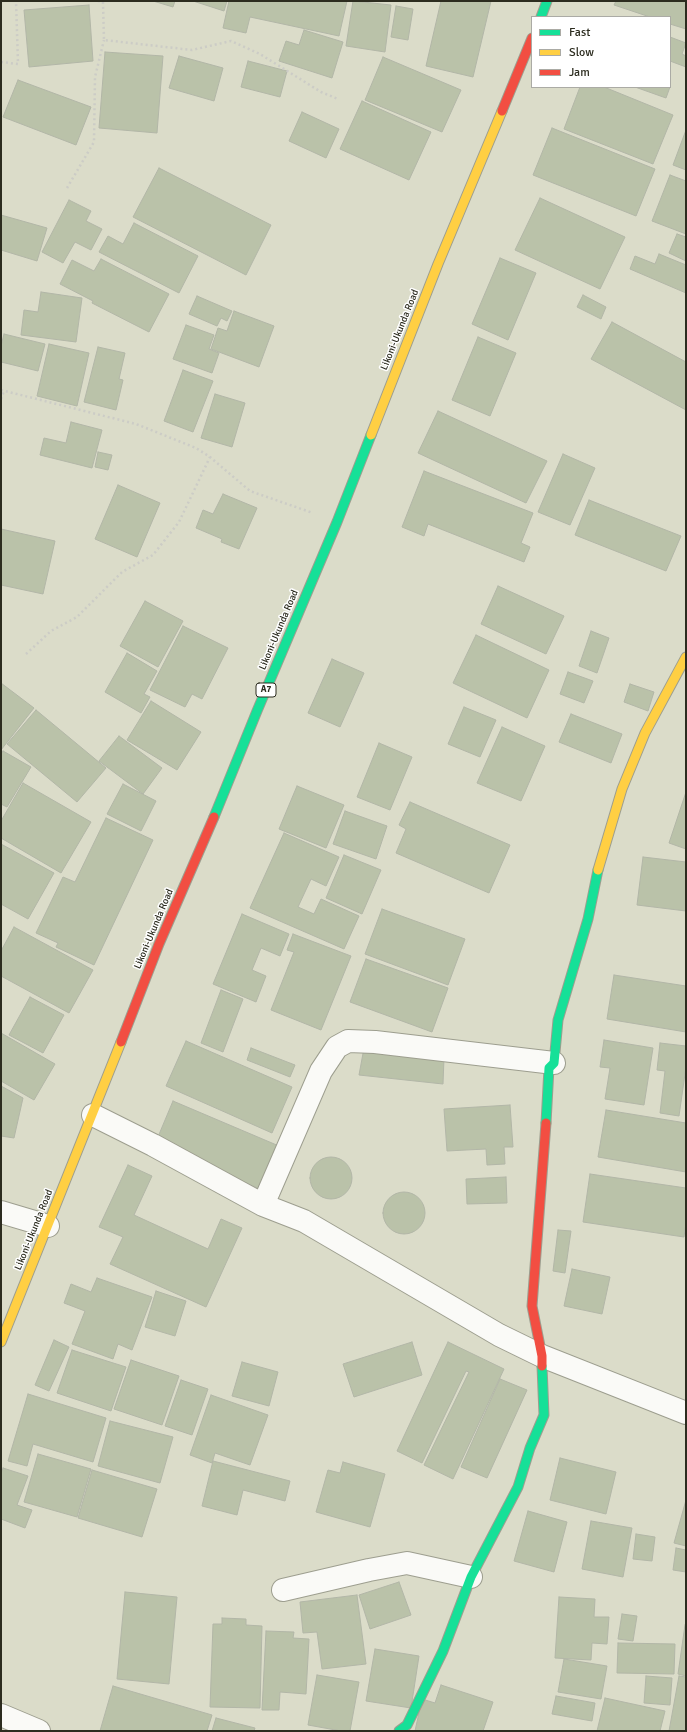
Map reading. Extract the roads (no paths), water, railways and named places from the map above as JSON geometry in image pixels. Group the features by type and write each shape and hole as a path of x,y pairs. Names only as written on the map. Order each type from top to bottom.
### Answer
{"main road":[{"path":"541,16 547,1"},
{"name":"Likoni-Ukunda Road","path":"1,1342 93,1115 159,944 226,790 257,710 337,522 406,343 531,40"},
{"path":"399,1731 406,1725 443,1651 471,1577 518,1487 530,1448 544,1415 542,1356 532,1306 532,1287 545,1144 549,1068 554,1063 558,1020 588,919 602,854 622,789 645,733 686,657"}],"street":[{"path":"263,1205 321,1071 337,1047 348,1041 375,1042 554,1063"},
{"path":"93,1115 154,1144 263,1205 304,1221 499,1335 542,1356 686,1413"},
{"path":"1,1212 48,1226"},
{"path":"283,1590 369,1570 407,1564 471,1577"},
{"path":"1,1715 39,1731"}]}
